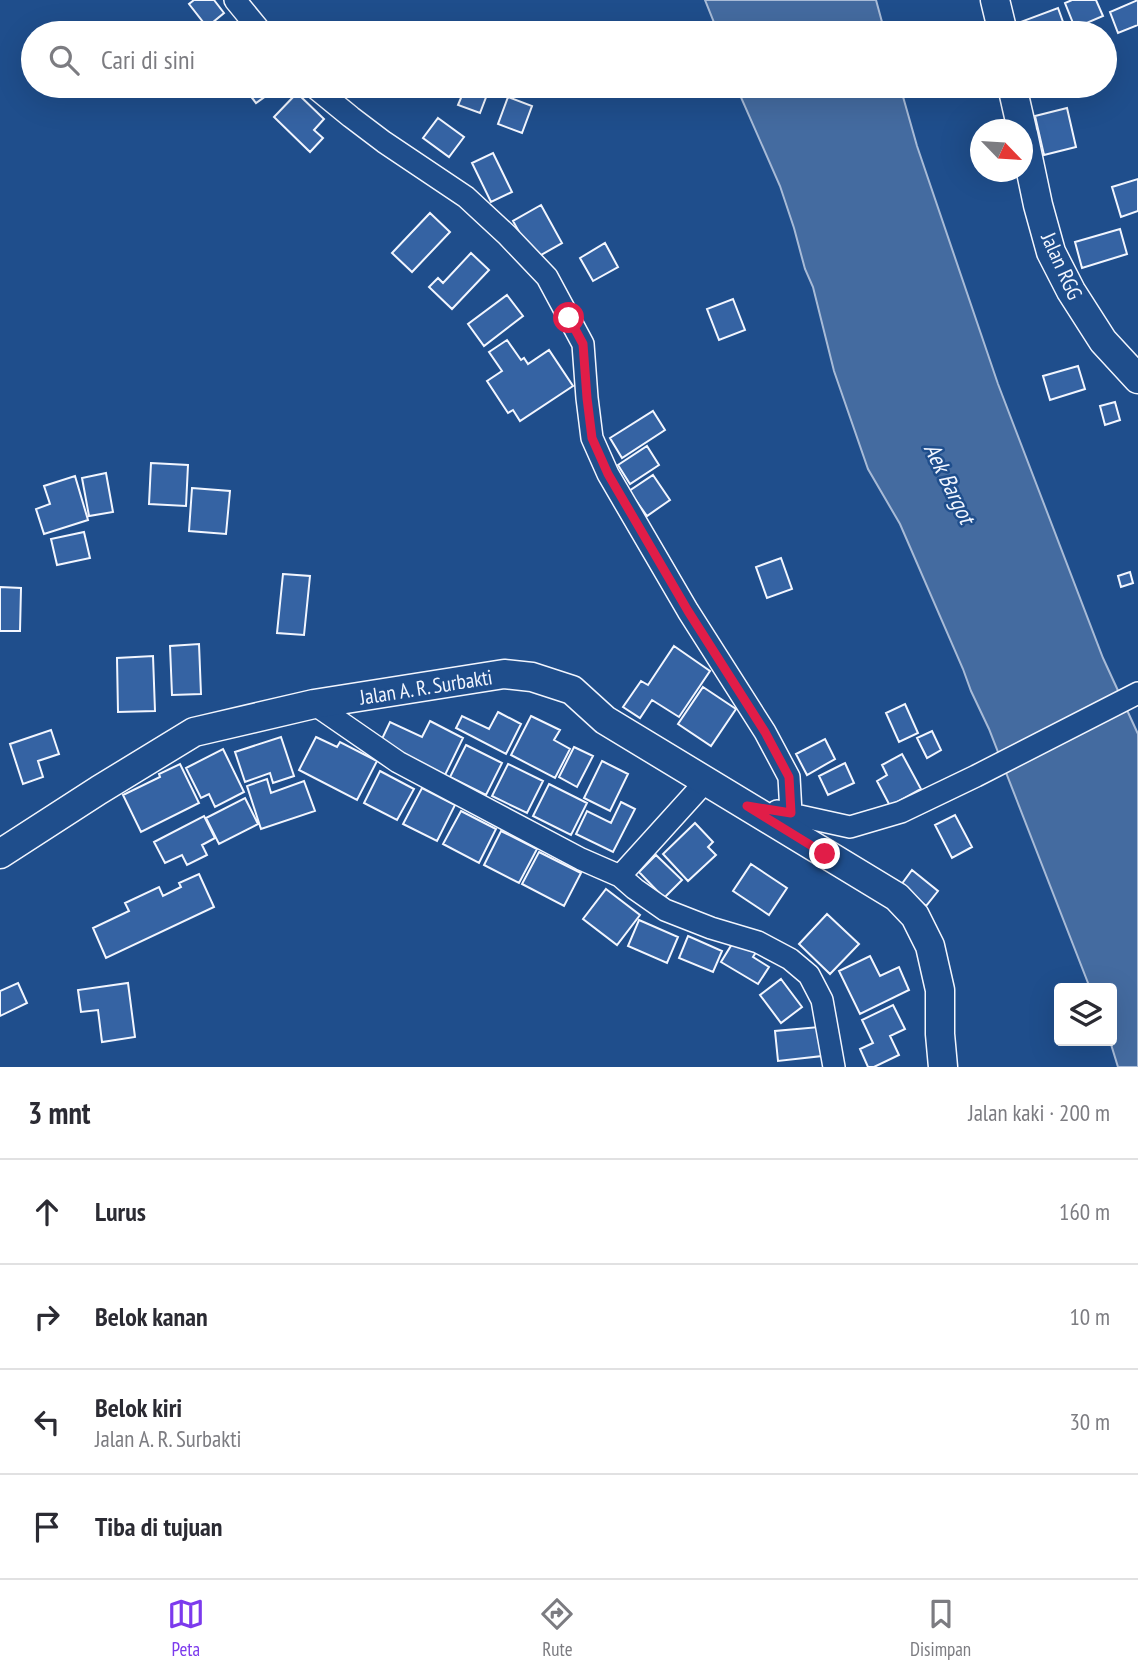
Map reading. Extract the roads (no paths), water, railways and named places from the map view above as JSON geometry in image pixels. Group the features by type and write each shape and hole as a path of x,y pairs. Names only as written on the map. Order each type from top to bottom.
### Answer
{"main road":[{"path":"995,0 1000,21"},
{"name":"Jalan RGG","path":"1015,98 1019,119"},
{"name":"Jalan RGG","path":"1033,182 1051,252 1071,291 1102,341 1138,379"},
{"name":"Jalan A. R. Surbakti","path":"0,855 194,732 314,704 504,674 532,677 572,690 606,720 898,897 915,916 930,946 940,990 943,1067"}],"street":[{"path":"235,0 252,21"},
{"path":"328,98 384,142 466,197 547,277 583,344 592,438 608,474 688,611 765,732 789,777 791,813"},
{"path":"747,806 850,827 901,812 1136,694"},
{"path":"314,704 398,762 581,859 620,876 665,911 758,942 790,959 809,975 822,1000 834,1067"},
{"path":"620,876 706,781"}],"water":[{"path":"705,0 876,0 882,21 713,21"},
{"name":"Aek Bargot","path":"741,98 903,98 917,146 998,384 1103,658 1138,734 1138,1067 1118,1067 1112,1046 1117,1046 1117,983 1088,983 989,729 900,524 868,469 834,371 813,287 780,186"}]}
